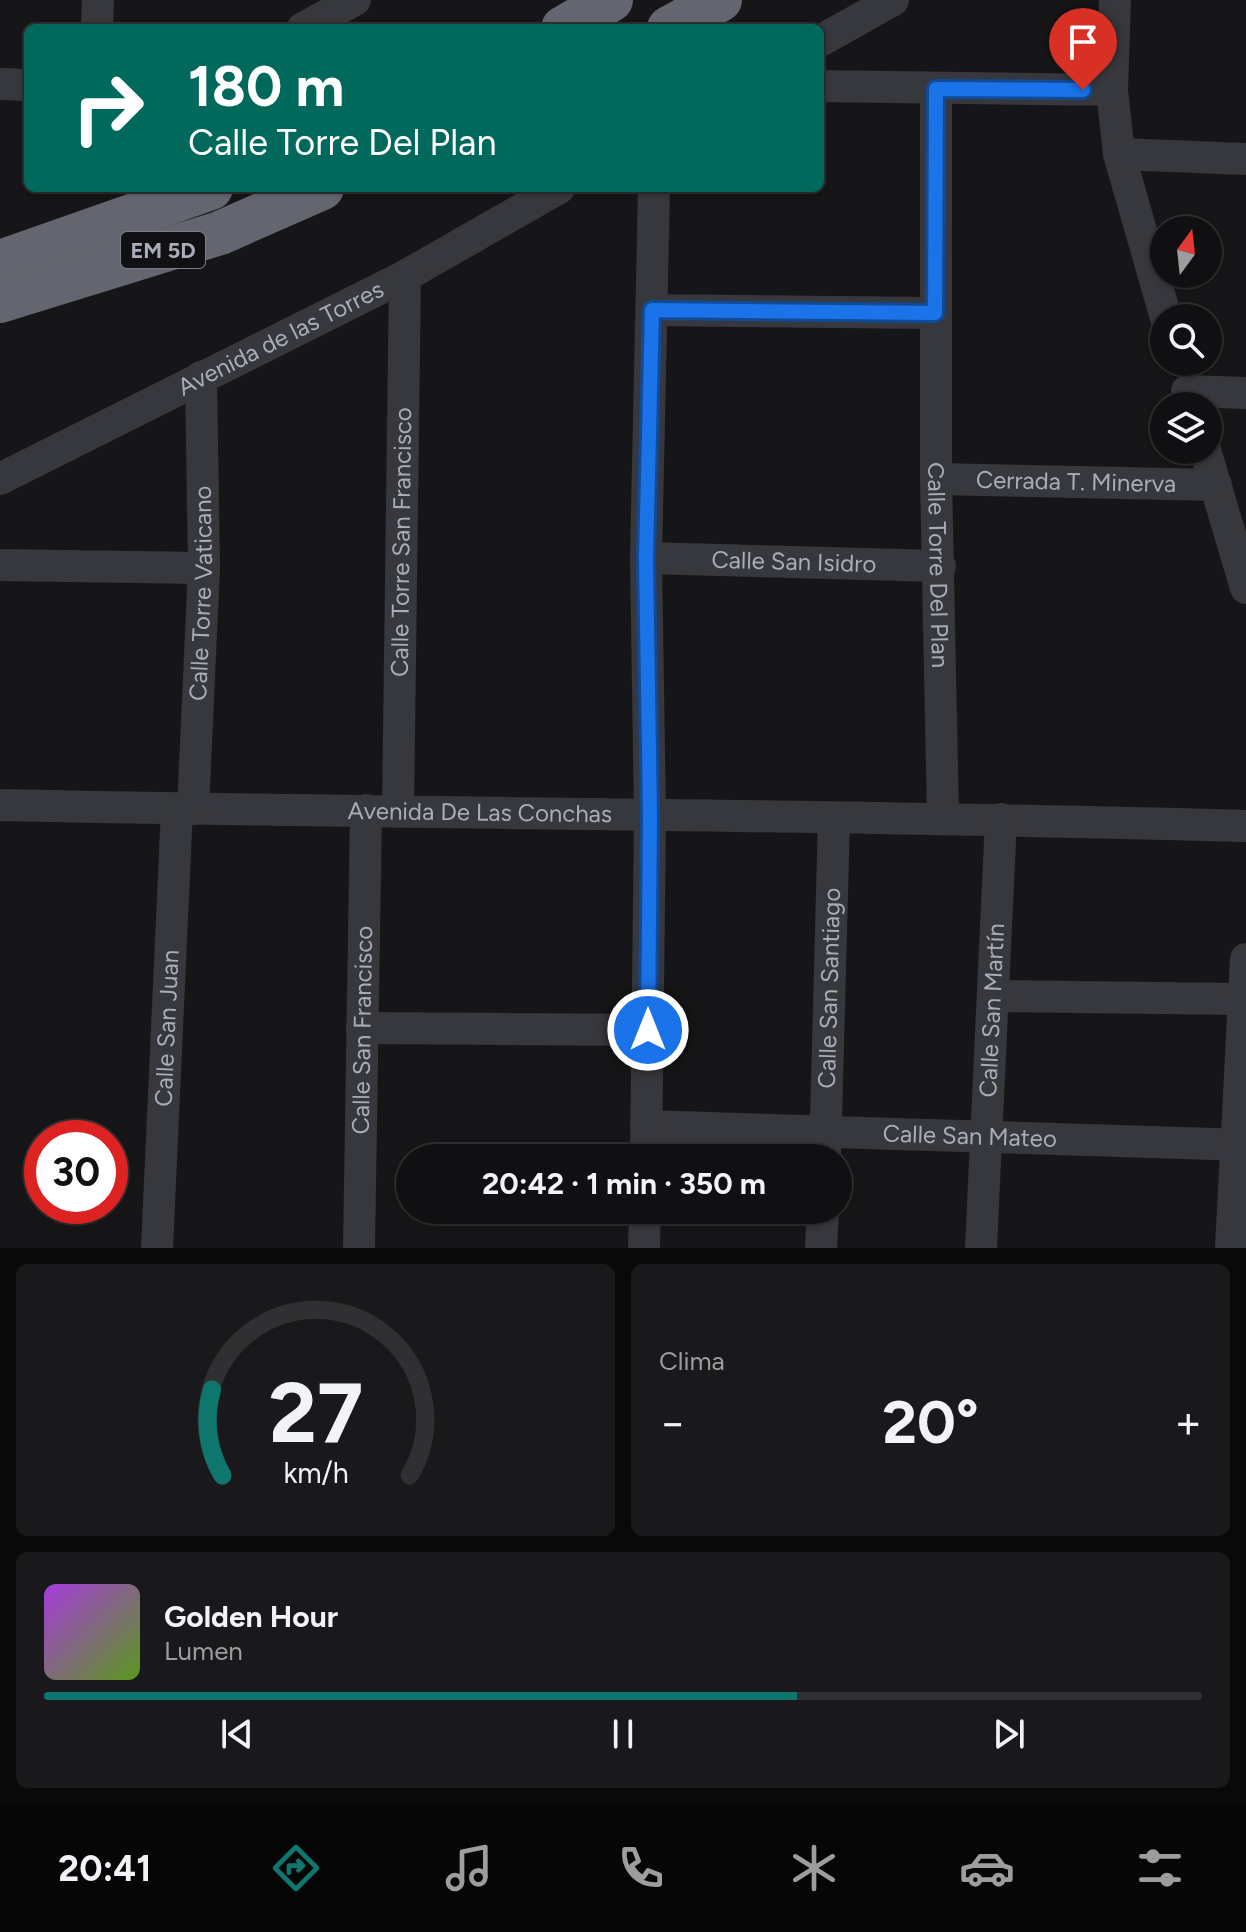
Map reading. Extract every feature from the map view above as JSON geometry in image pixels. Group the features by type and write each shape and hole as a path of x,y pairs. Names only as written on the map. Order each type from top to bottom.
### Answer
{"highway":[{"path":"570,24 611,0"},
{"path":"676,24 720,0"},
{"name":"EM 5D","path":"0,262 200,192"},
{"name":"EM 5D","path":"0,301 220,233 313,192"}],"street":[{"path":"97,24 98,0"},
{"path":"302,24 303,0"},
{"path":"310,24 355,0"},
{"path":"824,39 893,0"},
{"path":"1115,0 1112,90 1119,154 1162,304"},
{"path":"0,84 24,85"},
{"path":"824,86 1112,90"},
{"name":"Calle Torre Del Plan","path":"936,89 936,479 943,818"},
{"path":"1119,154 1246,159"},
{"name":"Avenida de las Torres","path":"0,479 405,276 552,192"},
{"path":"646,1142 650,816 646,558 654,192"},
{"name":"Calle Torre San Francisco","path":"398,810 405,276"},
{"path":"652,310 935,313"},
{"name":"Calle Torre Vaticano","path":"185,809 204,568 201,377"},
{"path":"1186,386 1246,393"},
{"path":"1209,464 1246,588"},
{"name":"Cerrada T. Minerva","path":"936,479 1216,485"},
{"name":"Calle San Isidro","path":"646,558 940,566"},
{"path":"0,565 204,568"},
{"name":"Avenida De Las Conchas","path":"0,805 943,818 1246,826"},
{"name":"Calle San Juan","path":"157,1248 185,809"},
{"name":"Calle San Francisco","path":"359,1248 366,810"},
{"name":"Calle San Santiago","path":"826,1144 834,818"},
{"name":"Calle San Martín","path":"981,1248 1001,819"},
{"path":"1231,1248 1241,1145 1242,999 1246,959"},
{"path":"993,996 1242,999"},
{"path":"362,1028 648,1030"},
{"name":"Calle San Mateo","path":"844,1144 986,1136 1241,1145"},
{"name":"Calle San Mateo","path":"646,1142 766,1144"},
{"path":"644,1248 645,1224"},
{"path":"821,1248 822,1224"}],"route":[{"path":"648,1030 650,816 646,558 652,310 935,313 936,89 1083,90"}]}
